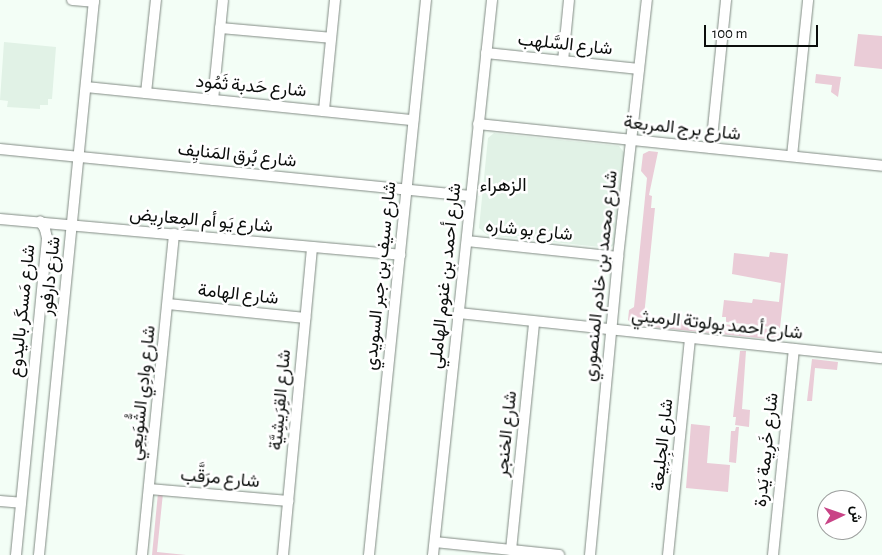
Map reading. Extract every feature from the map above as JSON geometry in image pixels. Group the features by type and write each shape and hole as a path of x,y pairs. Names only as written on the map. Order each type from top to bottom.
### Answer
{"street":[{"path":"72,0 94,1"},
{"path":"146,93 156,0"},
{"path":"213,100 223,0"},
{"path":"324,110 335,0"},
{"name":"شارع سيف بن جبر السويدي","path":"369,555 426,0"},
{"name":"شارع أحمد بن غنوم الهاملي","path":"433,555 492,0"},
{"path":"563,61 569,0"},
{"name":"شارع محمد بن خادم المنصوري","path":"590,555 618,257 647,0"},
{"path":"711,148 726,0"},
{"path":"792,156 808,0"},
{"name":"شارع دارفور","path":"39,555 94,1"},
{"path":"220,28 331,38"},
{"name":"شارع السَّلهب","path":"486,53 639,69"},
{"name":"شارع حَدبة ثَمُود","path":"86,88 414,120"},
{"name":"شارع برج المربعة","path":"478,124 882,166"},
{"name":"شارع بُرق المَنايِف","path":"0,149 471,196"},
{"name":"شارع يَو أم المِعارِيض","path":"0,219 40,221 400,255"},
{"name":"شارع مَسكَر باليدوع","path":"16,555 47,238 45,229 40,221"},
{"name":"شارع وادِي الشُّوَيعِي","path":"142,555 174,234"},
{"name":"شارع بو شاره","path":"467,241 618,257"},
{"name":"شارع القِرَيشِيَّة","path":"283,555 312,247"},
{"name":"شارع الهامة","path":"168,304 305,318"},
{"name":"شارع أحمد بولوتة الرميثي","path":"459,314 882,358"},
{"name":"شارع الخنجر","path":"511,550 534,322"},
{"name":"شارع الجِلِيعة","path":"668,555 690,338"},
{"name":"شارع خَرِيمة يَدرة","path":"773,555 794,349"},
{"name":"شارع مرَقَّب","path":"149,489 288,501"},
{"path":"0,501 21,503"},
{"path":"435,542 559,555"}],"shaded area":[{"path":"858,34 882,36 882,69 854,66"},
{"path":"4,42 56,47 52,99 48,99 48,105 40,105 40,109 7,107 8,101 0,100"},
{"path":"816,74 841,77 838,97 831,92 832,85 815,83"},
{"path":"494,133 619,146 626,155 617,242 610,248 487,235 479,228 488,138"},
{"path":"649,151 658,152 649,195 652,196 651,208 655,208 644,316 780,330 779,340 633,325 628,320 629,310 634,307 647,178 641,171 643,154"},
{"path":"770,252 788,254 780,328 726,322 726,317 722,317 724,300 752,303 753,299 779,302 781,283 732,274 734,253 769,257"},
{"path":"740,351 746,351 742,409 750,410 749,427 735,425 736,417 733,417"},
{"path":"812,359 838,362 837,370 815,368 812,401 807,401"},
{"path":"691,424 710,426 707,463 730,465 728,492 686,488"},
{"path":"736,427 739,427 736,463 729,462 731,431 735,431"},
{"path":"158,493 163,493 157,552 186,555 152,555"}],"district":[{"name":"الزهراء","path":"503,186"}]}
